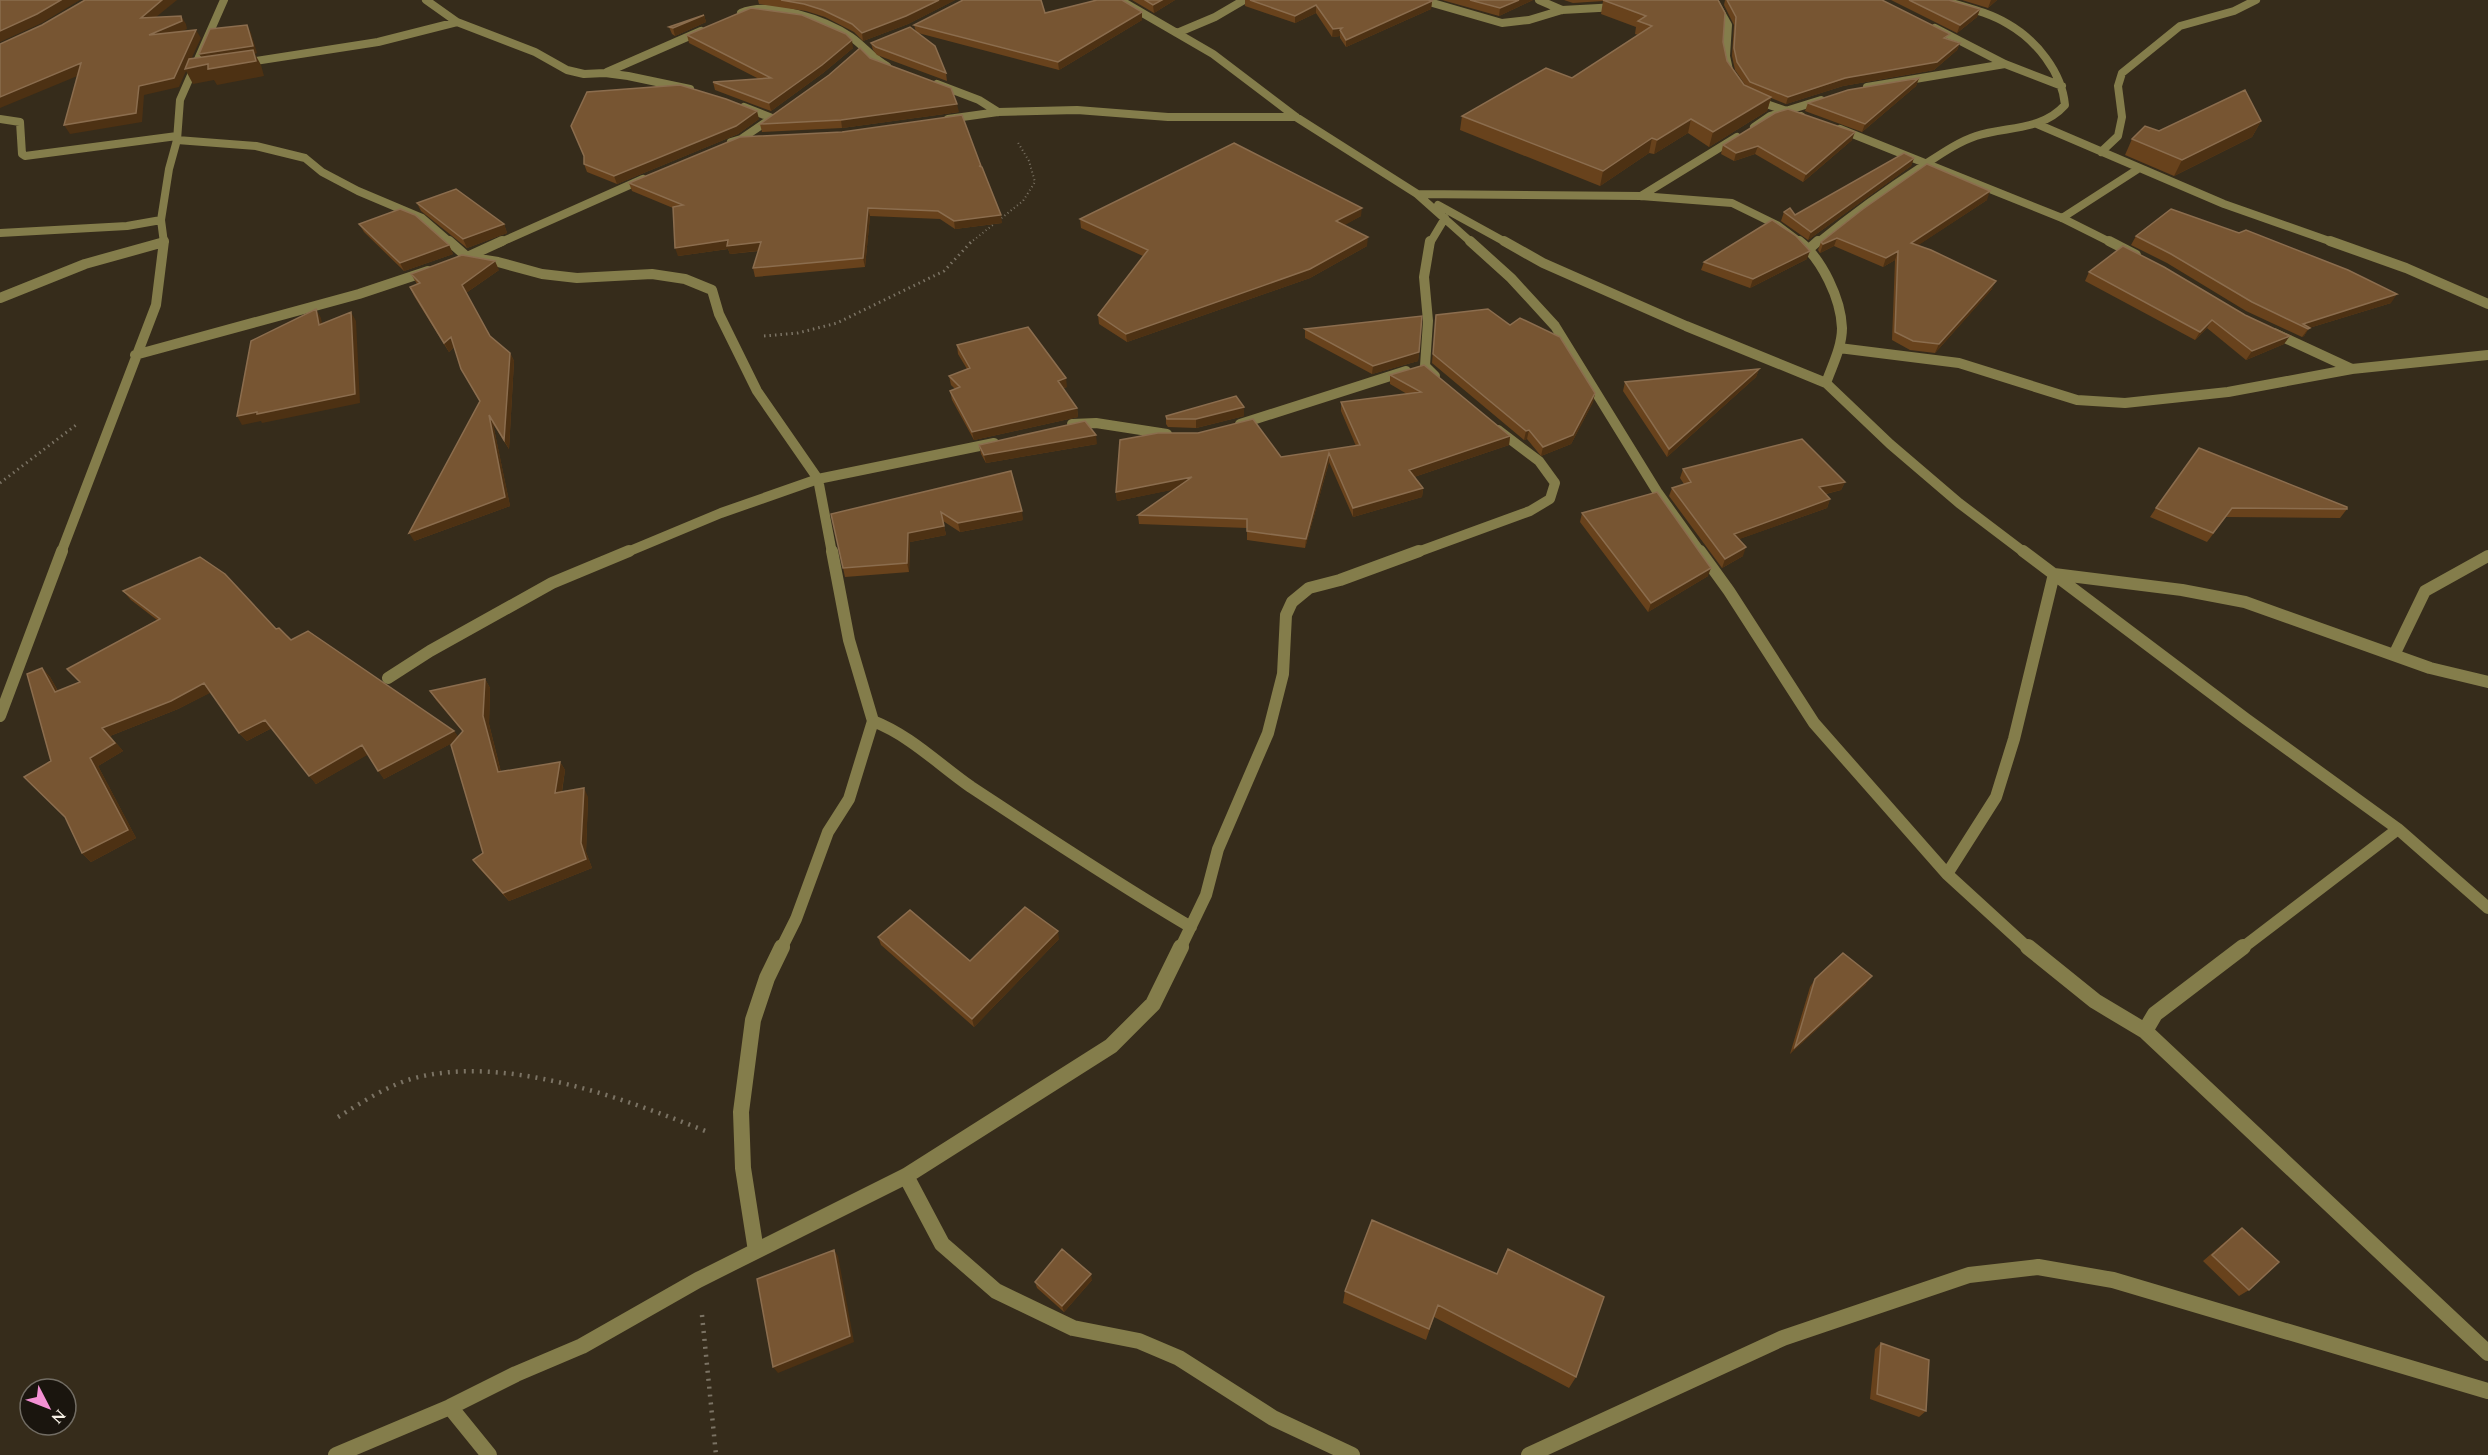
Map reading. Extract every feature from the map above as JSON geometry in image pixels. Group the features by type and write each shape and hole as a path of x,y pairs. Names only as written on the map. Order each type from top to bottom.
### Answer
{"street":[{"path":"0,716 135,355 156,305 164,242 161,220 169,169 177,138 180,100 197,69 224,0"},
{"path":"426,0 457,22 535,52 567,70 584,74 605,73 648,79 702,93"},
{"path":"1120,0 1213,54 1296,117 1417,194 1543,263 1686,326 1826,383 1890,444 1959,503 2246,719 2398,829 2488,908"},
{"path":"1177,33 1215,17 1244,0"},
{"path":"1422,0 1502,23 1529,20 1562,10 1622,6"},
{"path":"1539,0 1562,10"},
{"path":"1714,0 1728,25 1726,56 1733,78"},
{"path":"1704,1 1723,0"},
{"path":"1809,249 1890,186 1926,164 1976,136 2037,124 2060,113 2065,105 2062,86 2048,61 2026,38 2007,24 1942,0"},
{"path":"2101,152 2118,136 2122,117 2118,86 2122,73 2180,26 2234,11 2256,0"},
{"path":"732,17 756,8 805,17 850,37 860,50 874,60 895,69"},
{"path":"234,64 378,42 457,22"},
{"path":"1929,25 2005,64 2062,86"},
{"path":"605,73 713,26"},
{"path":"860,50 870,45"},
{"path":"1863,88 2005,64"},
{"path":"926,80 979,100 998,112"},
{"path":"1744,94 1757,101 1807,118"},
{"path":"1750,129 1770,116 1832,96"},
{"path":"730,101 772,118"},
{"path":"937,121 998,112 1077,110 1168,117 1296,117"},
{"path":"722,146 741,138 781,111"},
{"path":"0,118 20,122 22,154 25,156 177,138 256,146 305,158 322,172 358,192 422,218 466,257 498,262 542,274 577,278 652,274 685,279 712,290 719,314 757,391 818,479 849,640 873,722 849,799 828,832 796,919 767,978 753,1020 741,1112 743,1168 756,1251"},
{"path":"2037,124 2138,169 2235,208 2406,268 2488,304"},
{"path":"1827,125 2062,218 2143,259"},
{"path":"1641,196 1740,135"},
{"path":"741,138 764,138"},
{"path":"2062,218 2138,169"},
{"path":"456,261 647,177"},
{"path":"1417,194 1641,196 1732,203 1777,225 1809,249 1831,282 1842,328 1839,348 1826,383"},
{"path":"1417,194 1511,278 1556,326 1658,493 1729,591 1814,723 1947,874 2035,954 2096,1001 2145,1030 2488,1353"},
{"path":"1440,382 1425,366 1428,321 1424,277 1430,241 1445,218"},
{"path":"0,233 127,226 161,220"},
{"path":"0,298 86,264 164,242"},
{"path":"135,355 359,294 435,268"},
{"path":"2262,327 2352,369"},
{"path":"1839,348 1959,363 2077,400 2125,403 2228,392 2352,369 2488,355"},
{"path":"1226,428 1271,416 1311,400 1425,366"},
{"path":"1064,426 1086,422 1151,434 1174,435"},
{"path":"336,1455 450,1407 516,1374 582,1346 698,1280 906,1176 1111,1046 1153,1004 1206,895 1218,849 1268,733 1283,674 1286,615 1292,602 1309,588 1340,580 1530,511 1550,499 1555,483 1539,461 1492,425"},
{"path":"388,678 430,651 552,583 649,542 818,479 1009,440"},
{"path":"2394,656 2425,591 2488,556"},
{"path":"1947,874 1996,797 2014,739 2054,574"},
{"path":"2054,574 2182,590 2245,603 2430,668 2488,682"},
{"path":"873,722 896,730 963,781 1100,873 1191,927"},
{"path":"2145,1030 2155,1014 2398,829"},
{"path":"906,1176 942,1244 996,1291 1073,1328 1139,1341 1179,1358 1273,1418 1352,1455"},
{"path":"1528,1455 1783,1338 1969,1275 2038,1267 2113,1280 2488,1391"},
{"path":"450,1407 489,1455"}],"path":[{"path":"731,339 798,333 837,323 944,271 967,245 1023,201 1035,182 1029,161 998,112"},
{"path":"0,483 75,425 119,399"},
{"path":"338,1117 363,1102 417,1077 443,1073 543,1077 598,1090 742,1146"},
{"path":"698,1280 716,1455"}],"building":[{"path":"0,0 61,0 0,31"},
{"path":"85,0 162,0 141,18 181,16 182,21 149,35 196,30 174,78 139,86 136,113 64,125 81,63 0,97 0,44 42,25"},
{"path":"781,0 939,0 862,33 852,24 823,10"},
{"path":"963,0 1041,0 1045,13 1097,0 1122,0 1142,12 1058,62 914,25"},
{"path":"1145,0 1162,0 1153,5"},
{"path":"1250,0 1432,1 1346,40 1340,30 1342,28 1333,29 1316,5 1295,16"},
{"path":"1470,0 1519,0 1500,8"},
{"path":"1603,0 1718,0 1725,13 1723,42 1727,61 1744,85 1771,97 1713,132 1691,119 1657,140 1652,138 1603,171 1462,116 1546,68 1572,78 1652,26 1638,21 1646,16"},
{"path":"1727,0 1882,0 1950,34 1944,38 1960,43 1937,62 1845,78 1788,97 1750,82 1737,62 1734,48 1736,17"},
{"path":"1909,0 1949,0 1980,9 1960,25"},
{"path":"751,8 802,15 846,34 852,40 769,103 713,82 771,78 687,35"},
{"path":"704,15 673,28 669,27"},
{"path":"247,25 253,46 199,54 210,29"},
{"path":"910,27 935,46 946,73 876,47 871,43"},
{"path":"860,48 870,58 951,88 957,104 841,120 760,124 829,75"},
{"path":"253,50 256,61 208,69 208,64 185,69 189,59"},
{"path":"1919,78 1865,124 1808,103 1848,90"},
{"path":"680,85 757,111 736,126 614,176 584,164 584,156 571,126 587,92"},
{"path":"2245,90 2261,121 2182,160 2132,139 2145,126 2159,131"},
{"path":"1788,109 1855,132 1806,174 1758,146 1736,153 1723,145 1775,113"},
{"path":"962,115 981,166 979,166 982,167 1001,215 954,221 938,211 868,208 863,258 753,268 761,242 727,246 728,240 675,248 673,207 683,205 629,183 740,137 842,132"},
{"path":"1234,143 1362,208 1336,221 1368,237 1310,269 1126,334 1098,315 1148,250 1080,219"},
{"path":"1904,153 1914,158 1811,232 1784,212 1790,208 1795,215"},
{"path":"1927,164 1990,191 1911,243 1996,281 1939,344 1913,341 1895,332 1898,251 1886,258 1837,238 1823,244 1821,242"},
{"path":"456,189 504,224 463,239 417,203"},
{"path":"400,209 415,215 449,245 400,263 359,224"},
{"path":"2171,209 2239,233 2246,230 2348,270 2397,294 2303,324 2310,328 2308,329 2252,302 2136,236"},
{"path":"1772,220 1796,236 1810,251 1753,279 1704,262"},
{"path":"2123,246 2164,267 2245,315 2290,336 2252,351 2212,320 2200,332 2089,272"},
{"path":"462,255 495,261 462,285 490,336 510,353 504,440 489,415 505,497 409,533 480,401 461,369 451,337 444,343 410,287 420,283 411,274"},
{"path":"316,309 319,325 351,312 355,394 237,416 251,341"},
{"path":"1488,309 1510,325 1520,318 1560,337 1595,393 1573,435 1543,447 1529,430 1526,431 1433,354 1436,315"},
{"path":"1422,316 1419,352 1373,366 1305,329"},
{"path":"1028,327 1066,378 1058,381 1077,408 972,432 950,391 960,387 949,376 970,368 957,345"},
{"path":"1424,365 1510,436 1409,470 1423,488 1353,508 1329,453 1306,539 1247,531 1247,519 1138,515 1192,477 1116,492 1120,440 1158,433 1198,433 1253,419 1281,457 1360,445 1341,402 1421,392 1390,375"},
{"path":"1759,369 1669,449 1625,382"},
{"path":"1236,396 1244,407 1196,419 1167,419 1166,416"},
{"path":"1085,421 1096,435 984,455 979,445"},
{"path":"1802,439 1845,482 1819,487 1830,499 1734,534 1746,547 1725,559 1672,488 1691,482 1683,469"},
{"path":"2199,448 2347,507 2347,509 2232,508 2213,533 2156,508"},
{"path":"1011,471 1022,511 958,523 941,512 944,526 908,533 907,563 843,568 831,514"},
{"path":"1657,492 1711,568 1651,603 1582,513"},
{"path":"200,557 225,574 276,629 279,628 291,640 308,631 454,731 378,771 362,745 309,776 265,720 239,733 204,683 171,701 102,728 115,743 90,758 128,830 82,853 65,817 24,777 51,761 27,674 42,668 55,692 80,682 67,669 160,619 123,591"},
{"path":"485,679 483,716 498,772 560,762 555,793 584,788 581,843 586,859 503,893 473,860 483,853 451,745 463,731 430,691"},
{"path":"1025,907 1058,931 972,1019 878,937 910,910 970,961"},
{"path":"1843,953 1872,976 1795,1047 1815,979"},
{"path":"1372,1220 1497,1274 1508,1249 1604,1297 1576,1377 1438,1305 1429,1329 1345,1291"},
{"path":"2242,1228 2279,1262 2249,1290 2212,1255"},
{"path":"1062,1249 1091,1274 1062,1306 1035,1282"},
{"path":"834,1250 850,1336 773,1367 757,1279"},
{"path":"1881,1343 1929,1360 1926,1411 1877,1394"}]}
